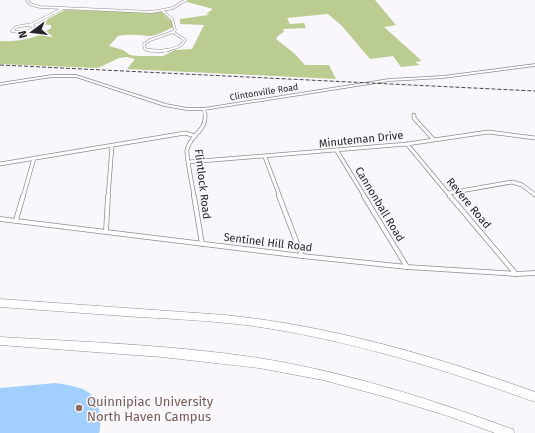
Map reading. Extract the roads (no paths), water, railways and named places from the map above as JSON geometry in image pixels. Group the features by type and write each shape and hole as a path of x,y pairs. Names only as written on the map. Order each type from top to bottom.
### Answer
{"highway":[{"path":"0,303 207,317 300,330 349,340 411,356 476,376 535,397"},
{"path":"0,341 190,355 283,367 348,381 405,397 509,433"}],"street":[{"path":"27,0 28,3 35,6 152,12 176,7 186,0"},
{"path":"30,25 34,28 28,32 18,33 12,31 16,27 30,25 54,15 63,8"},
{"path":"162,11 172,17 175,23 175,30 150,40 144,44 144,49 150,51 167,50 183,44 185,40 173,32"},
{"name":"Clintonville Road","path":"0,84 52,76 76,76 165,105 182,108 204,109 389,80 443,77 535,65"},
{"name":"Flintlock Road","path":"202,244 187,150 195,136 203,129 206,123 204,109"},
{"path":"414,115 414,118 433,139"},
{"name":"Minuteman Drive","path":"189,162 265,157 407,144 488,132 535,138"},
{"path":"0,164 185,133 195,136"},
{"name":"Revere Road","path":"407,144 516,274"},
{"path":"106,231 112,146"},
{"name":"Cannonball Road","path":"337,151 407,266"},
{"path":"265,157 302,256"},
{"path":"16,220 34,158"},
{"path":"448,193 512,182 522,185 535,195"},
{"name":"Sentinel Hill Road","path":"0,218 302,256 516,274 535,273"}],"water":[{"path":"56,383 79,388 91,394 98,405 100,414 99,433 0,433 0,388"}],"railway":[{"path":"0,65 535,91"}],"place":[{"name":"Quinnipiac University North Haven Campus","path":"79,408"}]}
